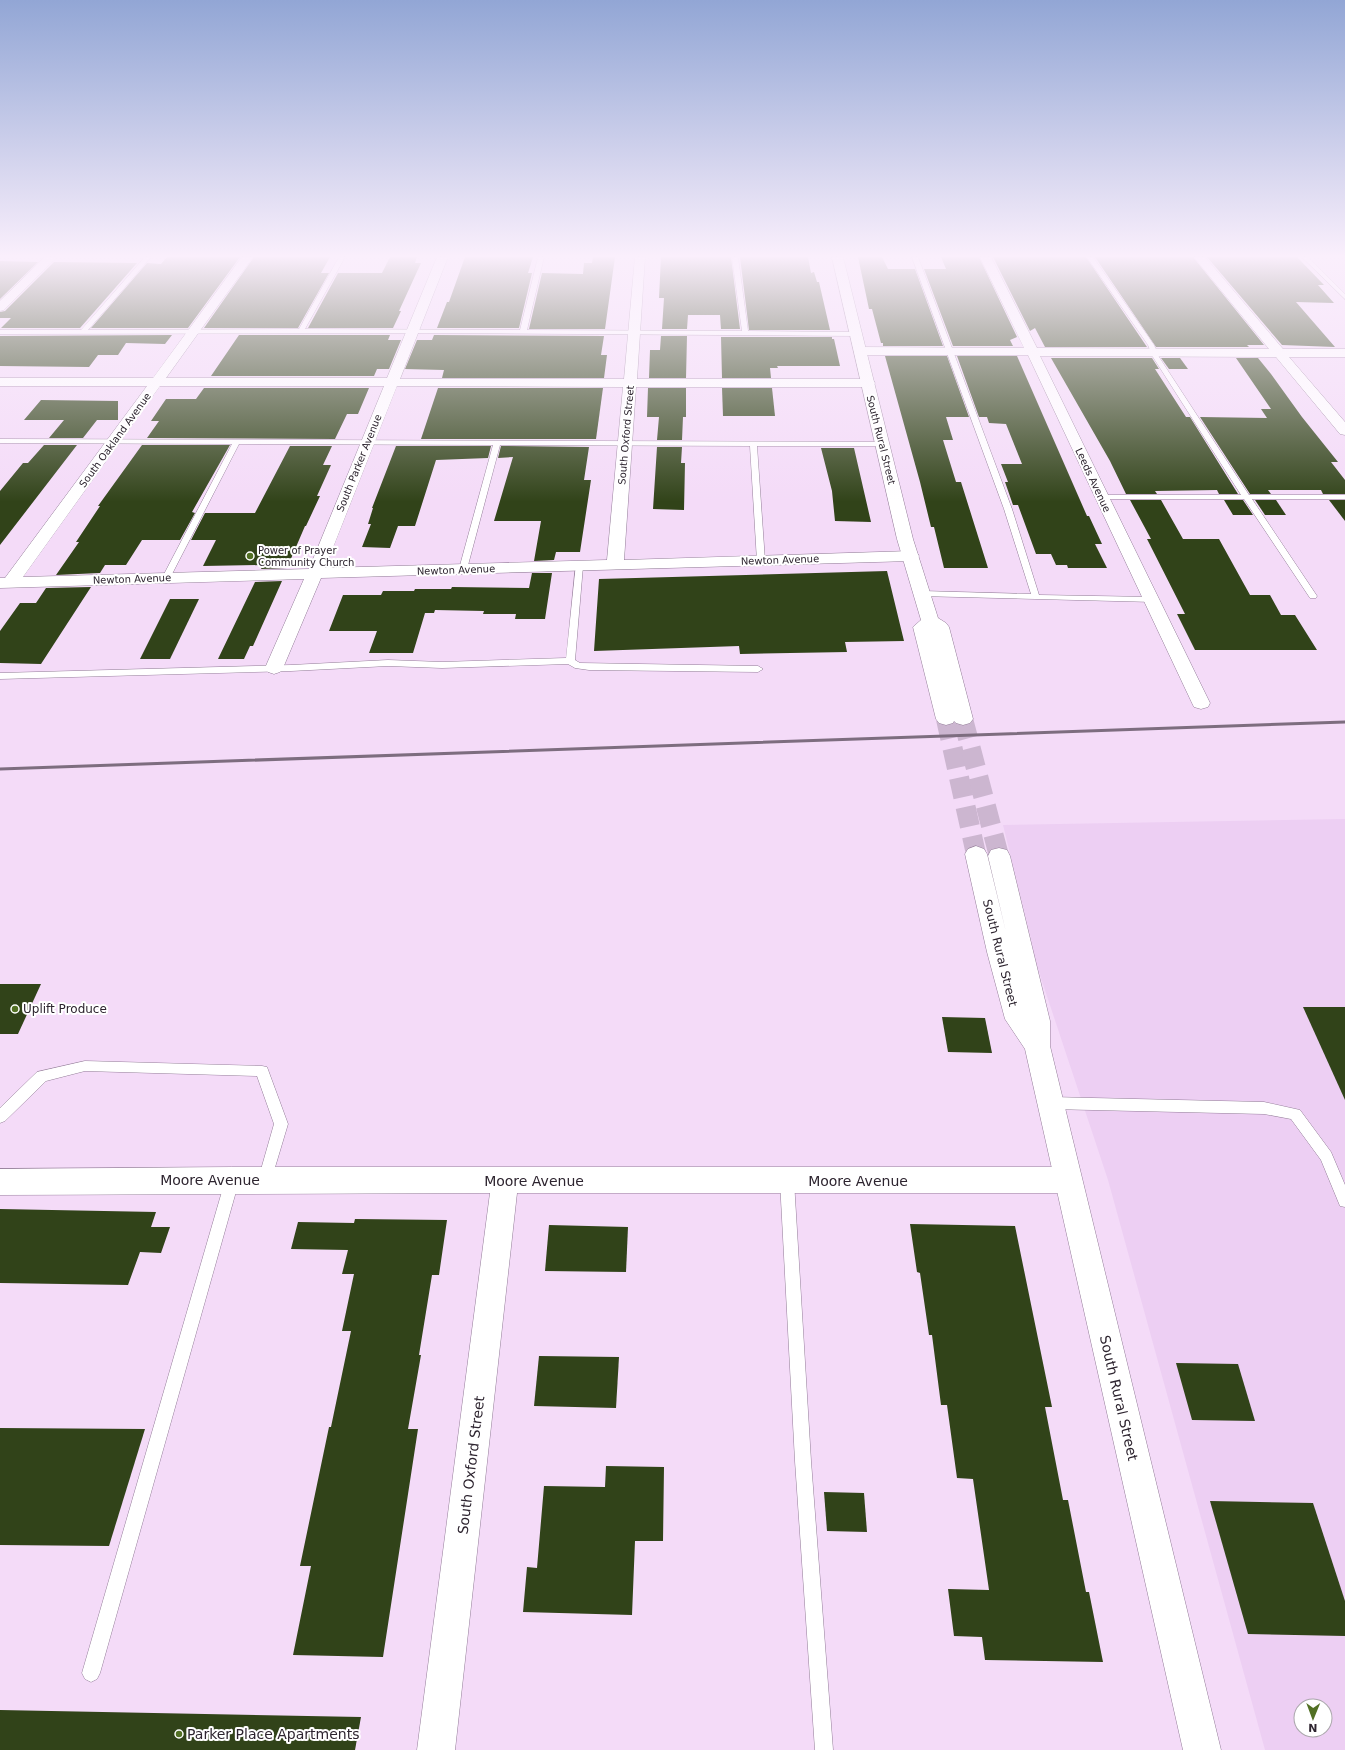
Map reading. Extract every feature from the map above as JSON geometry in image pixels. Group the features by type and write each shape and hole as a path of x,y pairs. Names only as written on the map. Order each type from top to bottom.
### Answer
{"street":[{"name":"South Oakland Avenue","path":"5,583 114,441 188,339"},
{"name":"South Parker Avenue","path":"274,668 410,339"},
{"name":"South Oxford Street","path":"615,565 633,339"},
{"name":"South Rural Street","path":"857,339 905,539 912,556 930,621 922,627 955,719"},
{"name":"Leeds Avenue","path":"1026,339 1201,703"},
{"path":"1268,339 1345,431"},
{"path":"860,351 1345,353"},
{"path":"0,382 868,383"},
{"name":"Newton Avenue","path":"5,583 912,556"},
{"name":"South Rural Street","path":"976,854 999,952 1017,1019 1037,1046"},
{"name":"South Rural Street","path":"999,856 1034,997 1038,1021 1037,1046 1067,1180 1202,1750"},
{"name":"Moore Avenue","path":"0,1182 232,1180 1067,1180"},
{"name":"South Oxford Street","path":"436,1750 505,1181"}],"lane":[{"path":"946,339 1008,509 1036,597"},
{"path":"1147,339 1151,345 1153,352 1246,496 1313,596"},
{"path":"0,441 883,444"},
{"path":"166,578 237,441"},
{"path":"462,569 497,442"},
{"path":"753,444 761,561"},
{"path":"1101,497 1345,497"},
{"path":"570,661 579,566"},
{"path":"922,594 1151,600"},
{"path":"0,676 388,663 442,665 570,661 578,666 589,667 758,669"},
{"path":"0,1117 42,1076 85,1066 262,1071 281,1124 265,1180"},
{"path":"1050,1103 1264,1108 1295,1114 1326,1156 1345,1201"},
{"path":"90,1673 232,1180"},
{"path":"787,1181 804,1468 824,1750"}],"shaded area":[{"path":"1345,819 1345,1750 1265,1750 1108,1180 1034,957 1003,825"}],"building":[{"path":"0,339 169,339 165,344 126,343 118,355 98,355 89,367 0,366"},
{"path":"236,339 389,339 388,340 401,340 389,369 377,369 374,376 211,376"},
{"path":"433,339 604,339 601,355 607,355 604,378 442,378 444,370 405,369 417,340 432,340"},
{"path":"661,339 687,339 686,378 649,378 650,350 660,350"},
{"path":"721,339 834,339 840,366 777,366 778,368 770,368 771,378 722,378"},
{"path":"880,339 940,339 943,346 883,346 883,343 881,343"},
{"path":"950,339 1013,339 1010,340 1013,346 953,346"},
{"path":"1041,339 1141,339 1147,347 1045,347"},
{"path":"1150,339 1259,339 1264,345 1247,345 1249,347 1156,347"},
{"path":"1277,339 1328,339 1335,347 1282,345"},
{"path":"885,356 947,356 969,417 946,417 953,440 943,440 956,482 961,482 988,568 944,568 934,527 931,527"},
{"path":"957,356 1017,356 1087,516 1089,516 1102,544 1095,544 1107,568 1068,568 1067,565 1056,565 1051,554 1036,554 1018,505 1013,505 1005,482 1008,482 1001,464 1022,464 1006,424 989,423 987,417 979,417"},
{"path":"1051,358 1152,358 1159,369 1155,369 1186,417 1190,417 1238,494 1219,494 1217,490 1155,491 1157,494 1126,494 1110,461"},
{"path":"1161,358 1180,358 1188,369 1169,369"},
{"path":"1236,358 1258,358 1271,374 1302,417 1338,462 1331,462 1345,480 1345,494 1323,494 1321,490 1268,490 1271,494 1250,494 1200,417 1267,418 1261,409 1271,409"},
{"path":"204,388 369,388 358,414 347,414 335,439 147,438 159,421 151,421 166,399 196,399"},
{"path":"438,388 603,388 596,439 421,439"},
{"path":"648,388 686,388 686,417 683,417 682,440 657,440 659,417 647,417"},
{"path":"722,388 772,388 775,416 723,416"},
{"path":"41,400 118,401 118,420 97,420 83,438 49,438 64,420 24,420"},
{"path":"44,445 77,445 0,545 0,491 23,463 28,463"},
{"path":"142,445 230,445 192,512 195,513 180,540 142,540 126,565 105,565 100,573 56,575 79,542 76,542 100,506 98,506"},
{"path":"290,446 332,446 323,465 331,465 317,496 320,496 287,568 261,569 263,565 203,566 216,540 191,540 205,513 255,513"},
{"path":"396,446 491,446 488,458 436,460 415,526 398,526 390,548 362,547 371,524 368,524 372,508"},
{"path":"501,446 589,447 584,480 591,480 580,552 556,552 554,560 534,561 541,521 494,521 513,457 498,458"},
{"path":"657,447 682,447 681,463 685,463 684,510 653,509"},
{"path":"821,448 854,448 871,522 835,521 832,491"},
{"path":"1130,500 1161,500 1183,539 1219,539 1250,595 1270,595 1281,615 1295,615 1317,650 1195,650 1177,614 1185,614 1147,539 1151,539"},
{"path":"1224,500 1243,500 1253,515 1233,515"},
{"path":"1255,500 1276,500 1286,515 1265,515"},
{"path":"1329,500 1345,500 1345,521"},
{"path":"887,571 904,641 845,642 847,652 740,654 739,646 594,651 599,579"},
{"path":"532,573 552,573 545,619 515,619 516,614 483,614 484,611 435,610 434,613 425,613 413,653 369,653 377,631 329,631 343,595 381,595 383,591 451,589 452,587 529,588"},
{"path":"282,581 253,646 250,646 244,659 218,659 255,582"},
{"path":"91,587 41,664 0,663 0,631 20,603 36,603 46,588"},
{"path":"170,599 199,599 170,659 140,659"},
{"name":"Uplift Produce","path":"0,984 41,984 18,1034 0,1034"},
{"path":"1303,1007 1345,1007 1345,1100"},
{"path":"942,1017 985,1018 992,1053 948,1052"},
{"path":"0,1209 156,1212 151,1227 170,1227 161,1253 140,1252 128,1285 0,1283"},
{"path":"355,1219 447,1220 439,1275 432,1275 419,1355 421,1355 408,1429 418,1429 383,1657 293,1655 311,1566 300,1566 351,1331 342,1331 354,1274 342,1274 348,1250 291,1249 298,1222 354,1223"},
{"path":"910,1224 1015,1226 1052,1407 1045,1407 1063,1500 1068,1500 1086,1592 1089,1592 1103,1662 985,1660 982,1637 954,1636 948,1589 989,1590 973,1479 957,1478 947,1405 941,1405 932,1335 929,1335 920,1273 917,1272"},
{"path":"549,1225 628,1227 626,1272 545,1271"},
{"path":"539,1356 619,1357 616,1408 534,1406"},
{"path":"1176,1363 1238,1364 1255,1421 1192,1420"},
{"path":"0,1428 145,1429 109,1546 0,1545"},
{"path":"606,1466 664,1467 663,1541 635,1541 632,1615 523,1612 527,1567 537,1568 544,1486 605,1487"},
{"path":"824,1492 864,1493 867,1532 827,1531"},
{"path":"1210,1501 1313,1503 1345,1601 1345,1636 1248,1634"},
{"name":"Parker Place Apartments","path":"0,1710 361,1717 355,1750 0,1750"}],"tunnel":[{"path":"946,719 976,854"},
{"path":"963,719 999,856"}],"railway":[{"path":"0,769 1345,722"}],"place":[{"name":"Power of Prayer Community Church","path":"250,556"},
{"name":"Uplift Produce","path":"15,1009"},
{"name":"Parker Place Apartments","path":"179,1734"}]}
